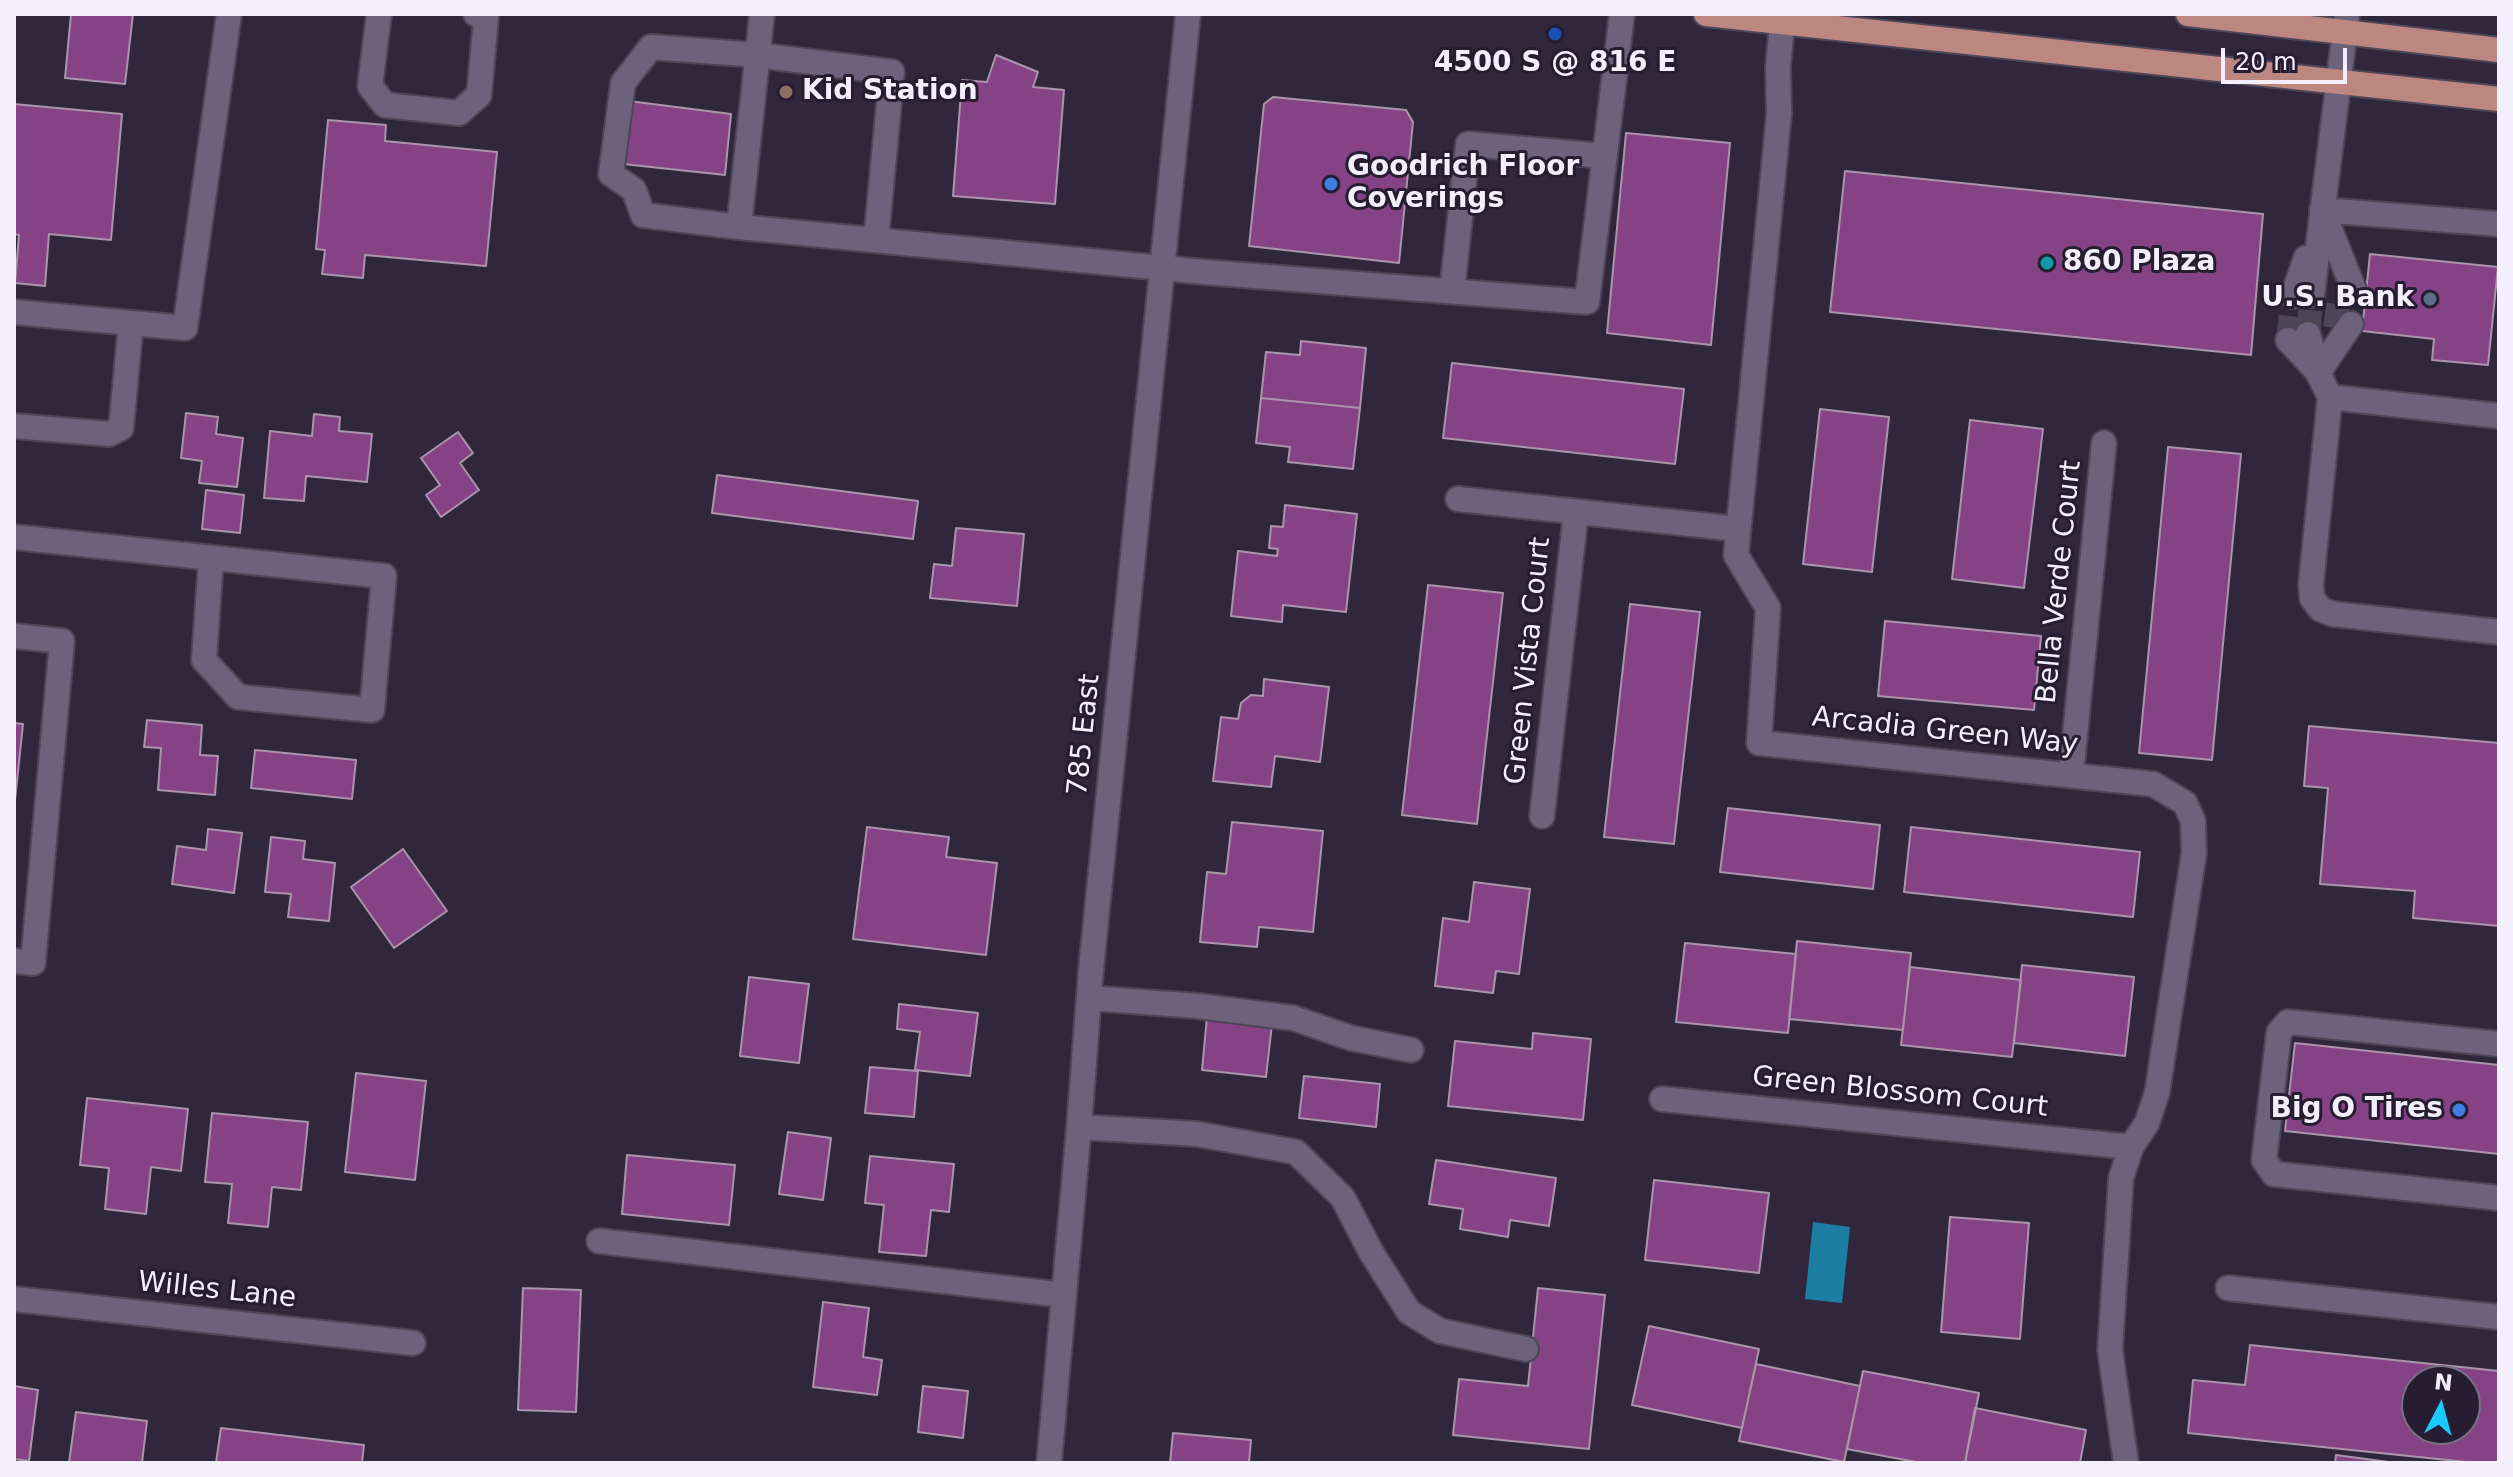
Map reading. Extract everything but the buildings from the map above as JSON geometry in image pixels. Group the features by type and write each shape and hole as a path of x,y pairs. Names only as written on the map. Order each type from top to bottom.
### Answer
{"main road":[{"path":"1706,14 1782,18 2499,99"},
{"path":"2188,14 2347,23 2499,50"}],"street":[{"path":"14,312 185,328 229,14"},
{"path":"379,14 370,86 385,105 459,113 479,95 486,18 476,14"},
{"path":"739,227 762,14"},
{"name":"785 East","path":"1049,1463 1089,998 1188,14"},
{"path":"876,240 892,72 757,55 651,47 623,83 611,174 634,190 643,215 739,227 1164,268 1587,302 1622,14"},
{"name":"Arcadia Green Way","path":"1782,18 1778,67 1779,114 1736,555 1768,608 1759,743 2153,784 2185,803 2193,821 2194,853 2157,1093 2147,1123 2131,1147 2121,1178 2110,1350 2126,1463"},
{"path":"2303,296 2322,210 2347,23"},
{"path":"1452,291 1468,144 1605,156"},
{"path":"2322,210 2499,224"},
{"path":"2322,210 2347,292"},
{"path":"14,426 109,434 121,428 131,323"},
{"path":"2318,373 2343,326"},
{"path":"2298,337 2330,397 2312,598 2320,609 2333,614 2499,632"},
{"path":"2330,397 2499,416"},
{"name":"Bella Verde Court","path":"2071,775 2104,443"},
{"name":"Green Vista Court","path":"1458,499 1738,529"},
{"name":"Green Vista Court","path":"1542,816 1576,512"},
{"path":"14,537 384,576 372,710 238,697 204,660 211,559"},
{"path":"14,636 62,641 33,963 14,961"},
{"path":"1089,998 1198,1006 1293,1018 1351,1038 1411,1050"},
{"path":"2499,1044 2288,1022 2279,1032 2264,1160 2274,1174 2499,1198"},
{"name":"Green Blossom Court","path":"1662,1099 2131,1147"},
{"path":"1079,1127 1197,1134 1296,1152 1343,1198 1371,1252 1409,1312 1440,1331 1526,1349"},
{"path":"599,1241 1064,1295"},
{"path":"2228,1288 2499,1317"},
{"name":"Willes Lane","path":"14,1299 413,1343"}],"water":[{"path":"1813,1222 1850,1227 1842,1303 1805,1299"}],"tunnel":[{"path":"2335,328 2340,293"},
{"path":"2308,334 2312,295"},
{"path":"2288,340 2293,296"}],"place":[{"name":"4500 S @ 816 E","path":"1555,34"},
{"name":"Kid Station","path":"786,92"},
{"name":"Goodrich Floor Coverings","path":"1331,184"},
{"name":"860 Plaza","path":"2047,263"},
{"name":"U.S. Bank","path":"2430,299"},
{"name":"Big O Tires","path":"2459,1110"}]}
